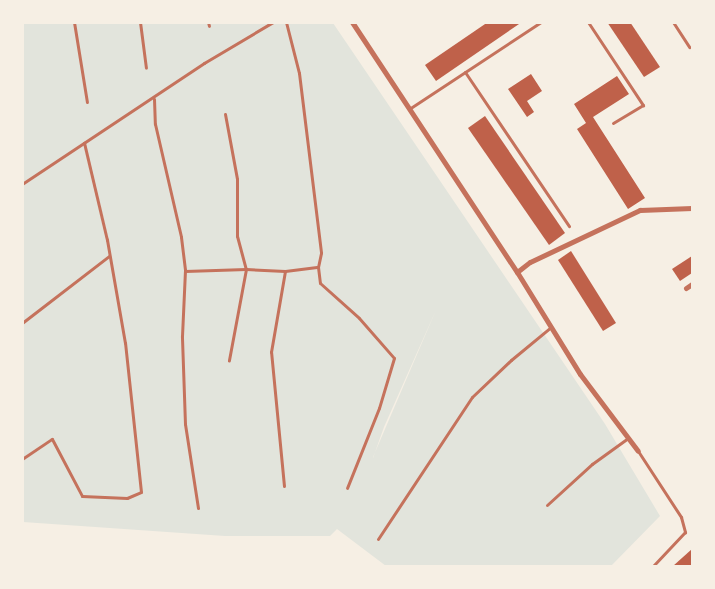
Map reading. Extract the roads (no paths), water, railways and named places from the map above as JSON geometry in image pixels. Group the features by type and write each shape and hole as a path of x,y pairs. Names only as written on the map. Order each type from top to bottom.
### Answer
{"street":[{"path":"352,22 517,272 580,375 638,451"},
{"path":"517,272 530,262 640,210 693,208"},
{"path":"687,288 693,284"}],"lane":[{"path":"74,22 87,102"},
{"path":"140,22 146,68"},
{"path":"22,184 204,63 273,22"},
{"path":"286,22 300,84 321,253 318,267 320,283 359,318 394,358 379,408 347,488"},
{"path":"409,109 541,22"},
{"path":"588,22 643,105 613,123"},
{"path":"673,22 689,47"},
{"path":"465,72 569,226"},
{"path":"154,98 155,124 181,237 185,271 182,336 185,424 198,508"},
{"path":"225,114 237,179 237,236 246,269 229,360"},
{"path":"22,459 52,439 82,496 127,498 141,492 125,343 110,256 84,143"},
{"path":"22,322 110,256"},
{"path":"185,271 246,269 285,271 318,267"},
{"path":"284,486 271,351 285,271"},
{"path":"378,539 472,398 511,360 551,327"},
{"path":"548,505 592,464 628,438"},
{"path":"638,451 681,517 685,532 653,567"}]}
